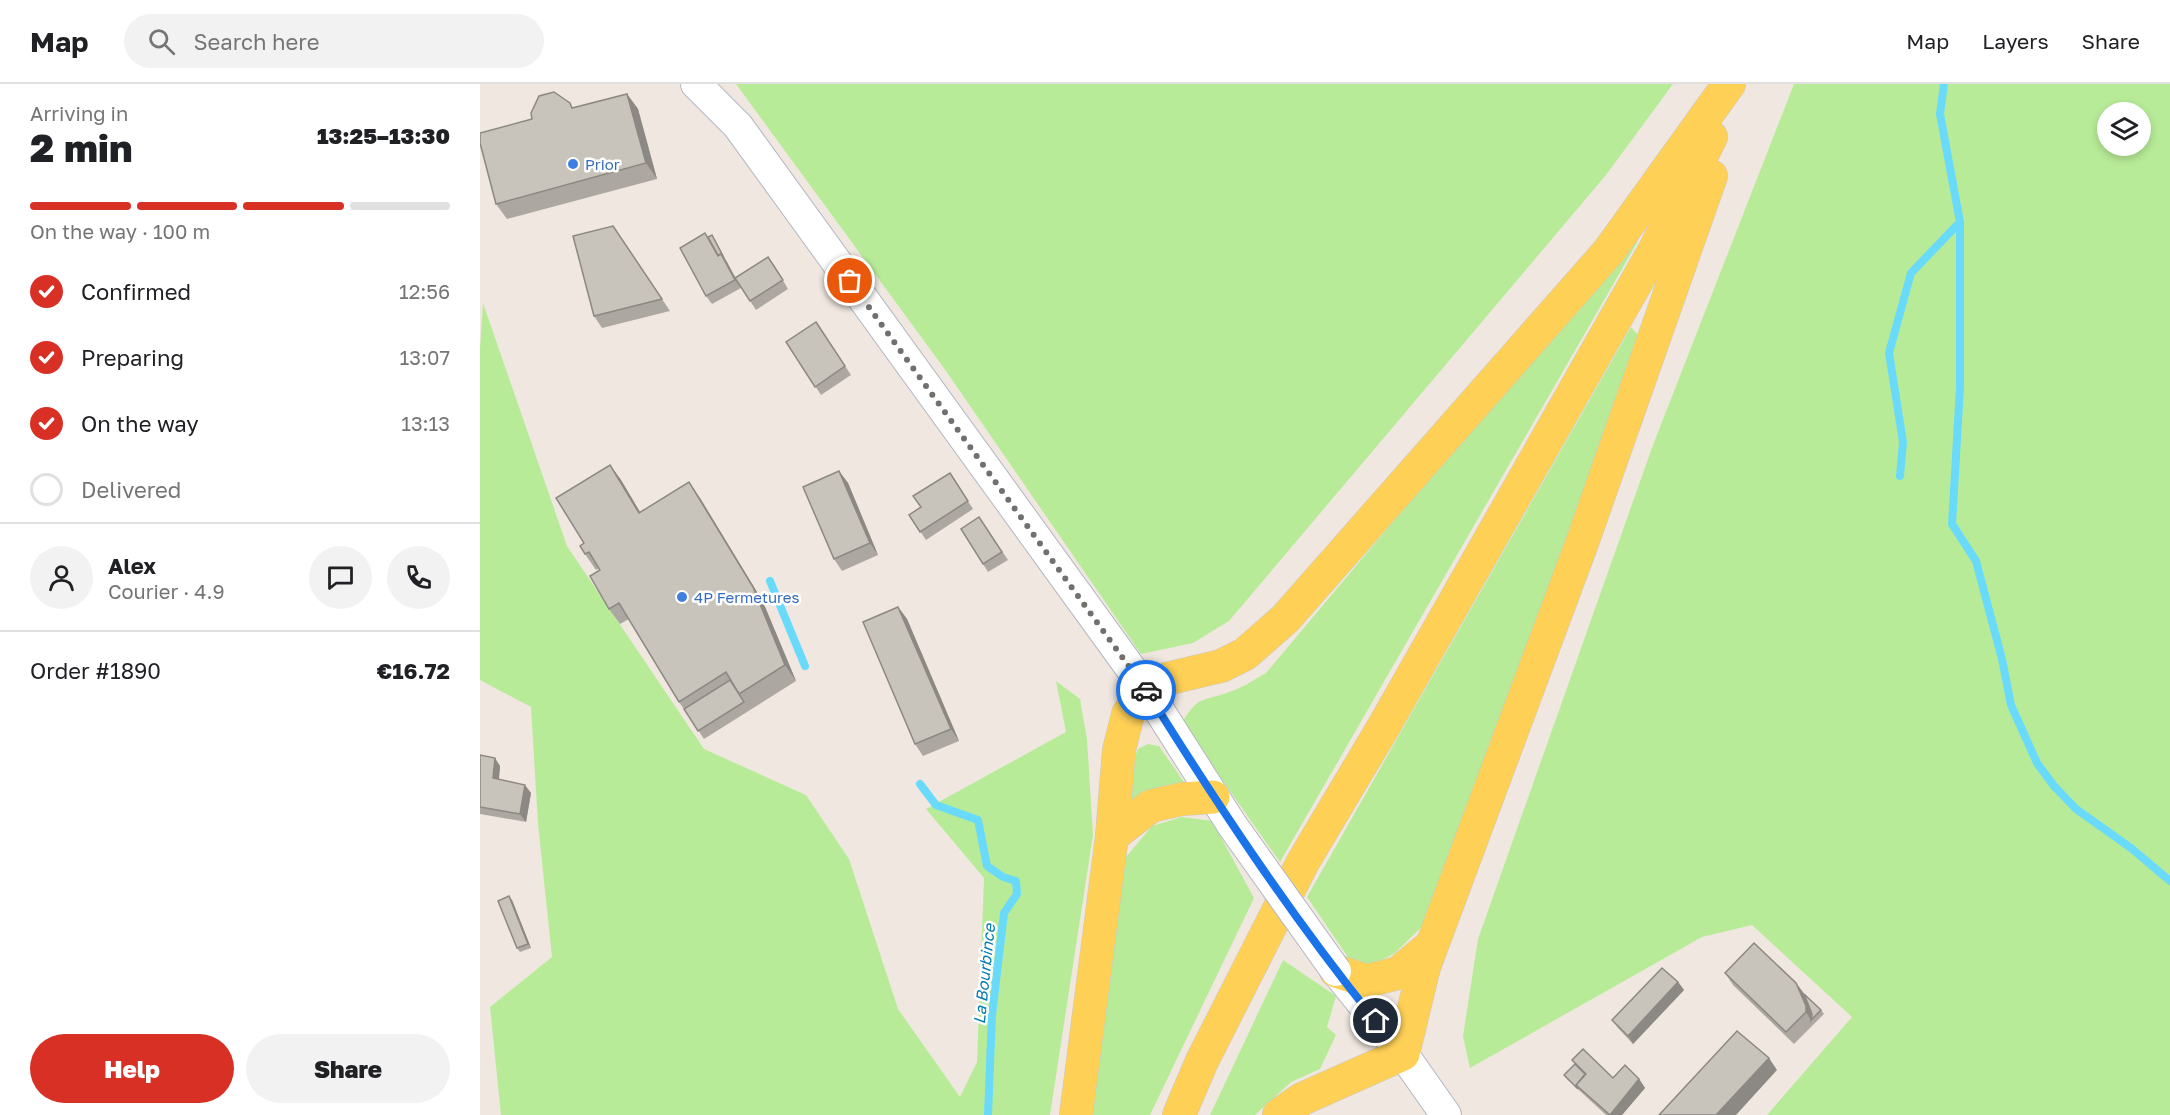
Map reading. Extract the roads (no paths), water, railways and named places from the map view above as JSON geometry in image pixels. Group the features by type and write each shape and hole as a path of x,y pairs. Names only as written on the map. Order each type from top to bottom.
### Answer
{"main road":[{"path":"696,84 738,126 1145,688 1213,797 1336,971 1403,1054 1446,1115"},
{"path":"1076,1115 1112,836 1119,750 1128,714 1145,688 1153,682 1221,666 1245,654 1286,619 1609,251 1729,84"},
{"path":"1179,1115 1202,1061 1303,862 1384,726 1654,251 1737,84"},
{"path":"1403,1054 1424,967 1582,543 1743,84"},
{"path":"1112,836 1151,806 1182,799 1213,797"},
{"path":"1336,971 1367,981 1398,973 1434,944"},
{"path":"1279,1115 1302,1099 1403,1054"}],"waterway":[{"path":"1944,84 1940,114 1960,222 1960,388 1952,524 1976,561 2002,659 2011,705 2037,763 2054,786 2076,809 2131,848 2170,881"},
{"path":"1900,476 1903,442 1889,353 1911,273 1960,222"},
{"name":"La Bourbince","path":"770,581 805,666"},
{"name":"La Bourbince","path":"920,784 936,805 978,820 987,866 1003,877 1016,881 1017,894 1004,913 992,1015 988,1115"}],"place":[{"name":"Prior","path":"573,164"},
{"name":"4P Fermetures","path":"682,597"}]}
